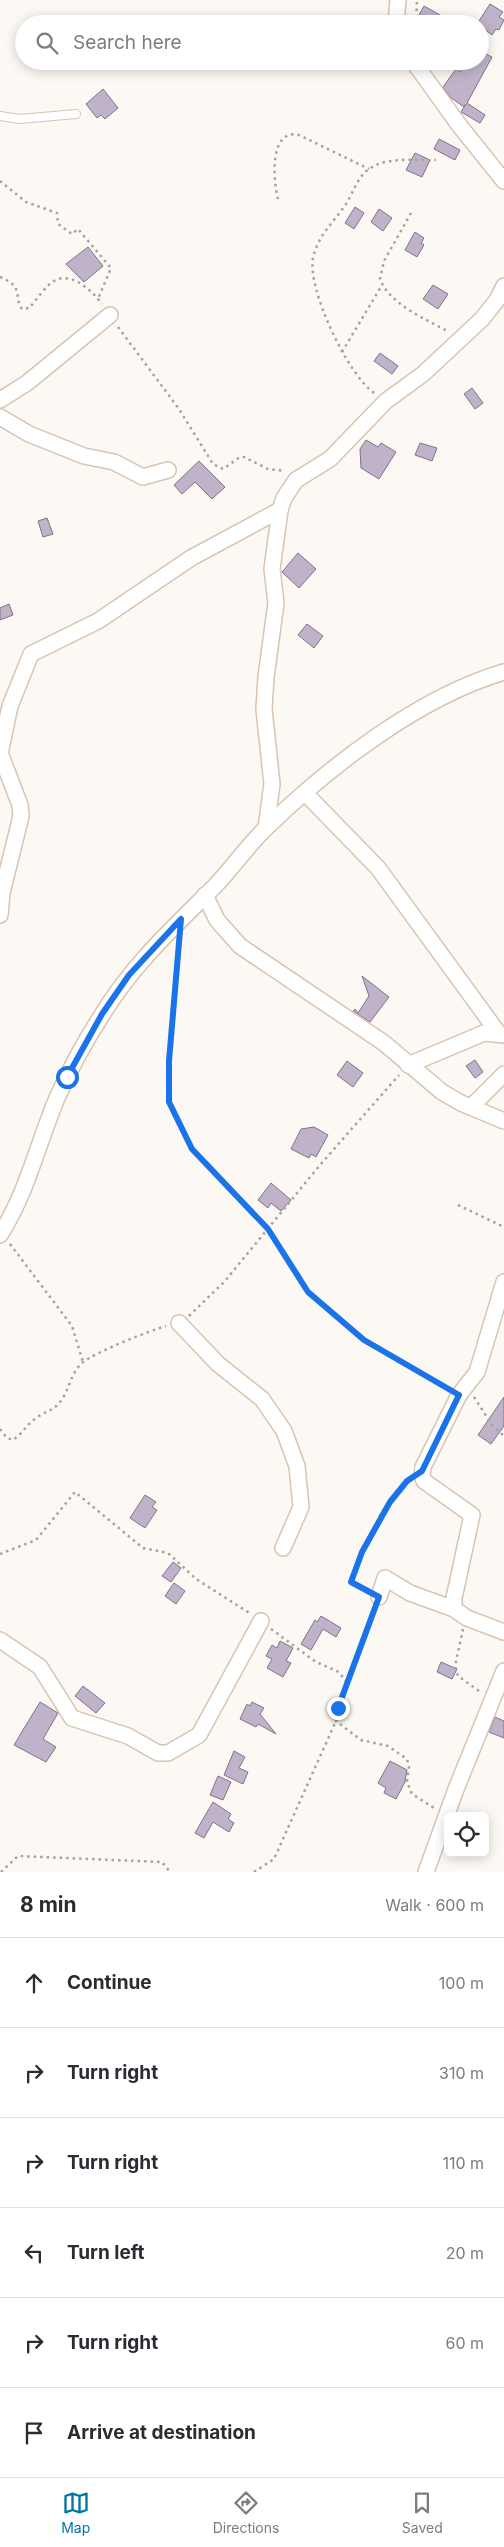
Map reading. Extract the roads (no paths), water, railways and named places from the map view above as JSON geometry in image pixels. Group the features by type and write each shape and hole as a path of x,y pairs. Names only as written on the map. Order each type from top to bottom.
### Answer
{"street":[{"path":"397,15 398,0"},
{"path":"419,70 459,125 504,181"},
{"path":"266,828 272,784 264,709 266,677 276,604 272,569 280,510 289,489 303,474 330,459 386,401 423,374 462,339 482,320 497,300 504,286"},
{"path":"0,400 27,383 110,315"},
{"path":"0,416 29,434 84,456 114,462 143,477 168,470"},
{"path":"0,915 3,886 21,816 20,805 0,753 10,706 31,654 98,621 191,558 280,510"},
{"path":"1,1234 22,1191 57,1098 102,1014 142,959 205,895 266,828 354,751 429,705 471,684 504,672"},
{"path":"305,793 378,868 502,1035"},
{"path":"205,895 217,920 240,946 384,1043 442,1092 504,1121"},
{"path":"408,1065 484,1033 502,1035"},
{"path":"471,1107 504,1074"},
{"path":"454,1609 454,1598 472,1515 424,1481 422,1471 463,1390 477,1372 503,1289"},
{"path":"179,1323 218,1364 262,1399 284,1431 297,1466 301,1508 283,1548"},
{"path":"379,1597 385,1578 410,1593 454,1609 467,1618 504,1632"},
{"path":"0,1640 40,1667 72,1718 128,1736 158,1753 168,1753 199,1735 260,1621"},
{"path":"426,1872 488,1707 504,1670"}],"lane":[{"path":"0,116 20,119 76,114"}]}
